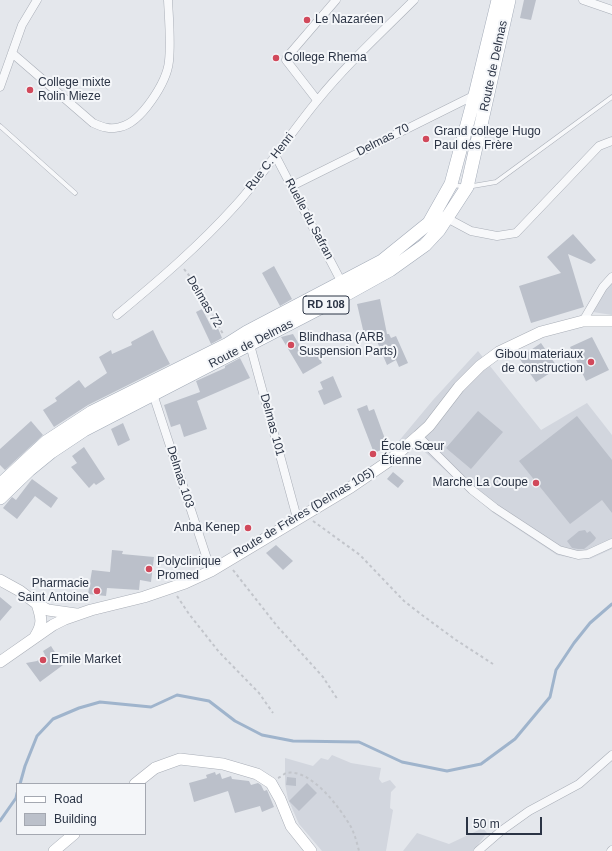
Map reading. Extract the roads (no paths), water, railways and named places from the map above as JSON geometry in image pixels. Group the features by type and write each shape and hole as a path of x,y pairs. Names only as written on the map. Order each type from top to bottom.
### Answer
{"main road":[{"name":"Route de Delmas","path":"0,498 29,470 51,452 151,389 228,344 248,338 345,295 390,270 426,245 442,215 475,94 498,0"},
{"name":"Route de Delmas","path":"0,485 46,442 92,412 151,389 248,338 382,261 442,215 467,187 509,0"},
{"name":"Route de Frères (Delmas 105)","path":"0,662 53,625 65,619 172,588 211,571 351,487 382,465 429,426 464,382 480,366 499,352 541,332 583,321 612,321"},
{"path":"0,580 20,590 37,604 48,610 82,614"},
{"path":"33,640 40,628 42,619 37,604"},
{"path":"136,783 155,768 180,759 223,764 257,774 270,783 280,799 291,826 311,851"},
{"path":"54,851 73,835"}],"street":[{"path":"0,87 22,25 37,0"},
{"path":"12,53 93,123 102,127 121,127 142,112 151,102 165,77 169,63 170,47 168,0"},
{"path":"317,100 286,60 286,57 336,0"},
{"name":"Rue C. Henri","path":"117,315 179,262 233,208 256,182 317,100 414,0"},
{"path":"583,0 612,10"},
{"name":"Delmas 70","path":"292,186 475,94"},
{"path":"442,215 471,231 497,236 516,233 599,146 612,142"},
{"name":"Ruelle du Safran","path":"275,155 342,283"},
{"path":"583,321 603,287 612,277"},
{"name":"Delmas 101","path":"248,338 301,517"},
{"name":"Delmas 103","path":"151,389 211,571"},
{"path":"418,436 472,490 501,512 558,550 578,555 588,554 612,543"},
{"path":"478,851 501,831 529,812 579,784 612,755"}],"lane":[{"path":"451,184 467,187 496,182 612,97"},
{"path":"0,126 75,193"}],"waterway":[{"path":"20,783 25,766 37,736 53,719 79,708 100,702 151,707 177,695 209,701 235,721 262,735 293,741 359,742 402,762 447,771 481,764 515,739 550,697 556,670 574,643 590,623 612,604"},
{"path":"0,821 16,798"}],"place":[{"name":"Le Nazaréen","path":"307,20"},
{"name":"College Rhema","path":"276,58"},
{"name":"College mixte Rolin Mieze","path":"30,90"},
{"name":"Grand college Hugo Paul des Frère","path":"426,139"},
{"name":"Blindhasa (ARB Suspension Parts)","path":"291,345"},
{"name":"Gibou materiaux de construction","path":"591,362"},
{"name":"École Sœur Étienne","path":"373,454"},
{"name":"Marche La Coupe","path":"536,483"},
{"name":"Anba Kenep","path":"248,528"},
{"name":"Polyclinique Promed","path":"149,569"},
{"name":"Pharmacie Saint Antoine","path":"97,591"},
{"name":"Emile Market","path":"43,660"}]}
